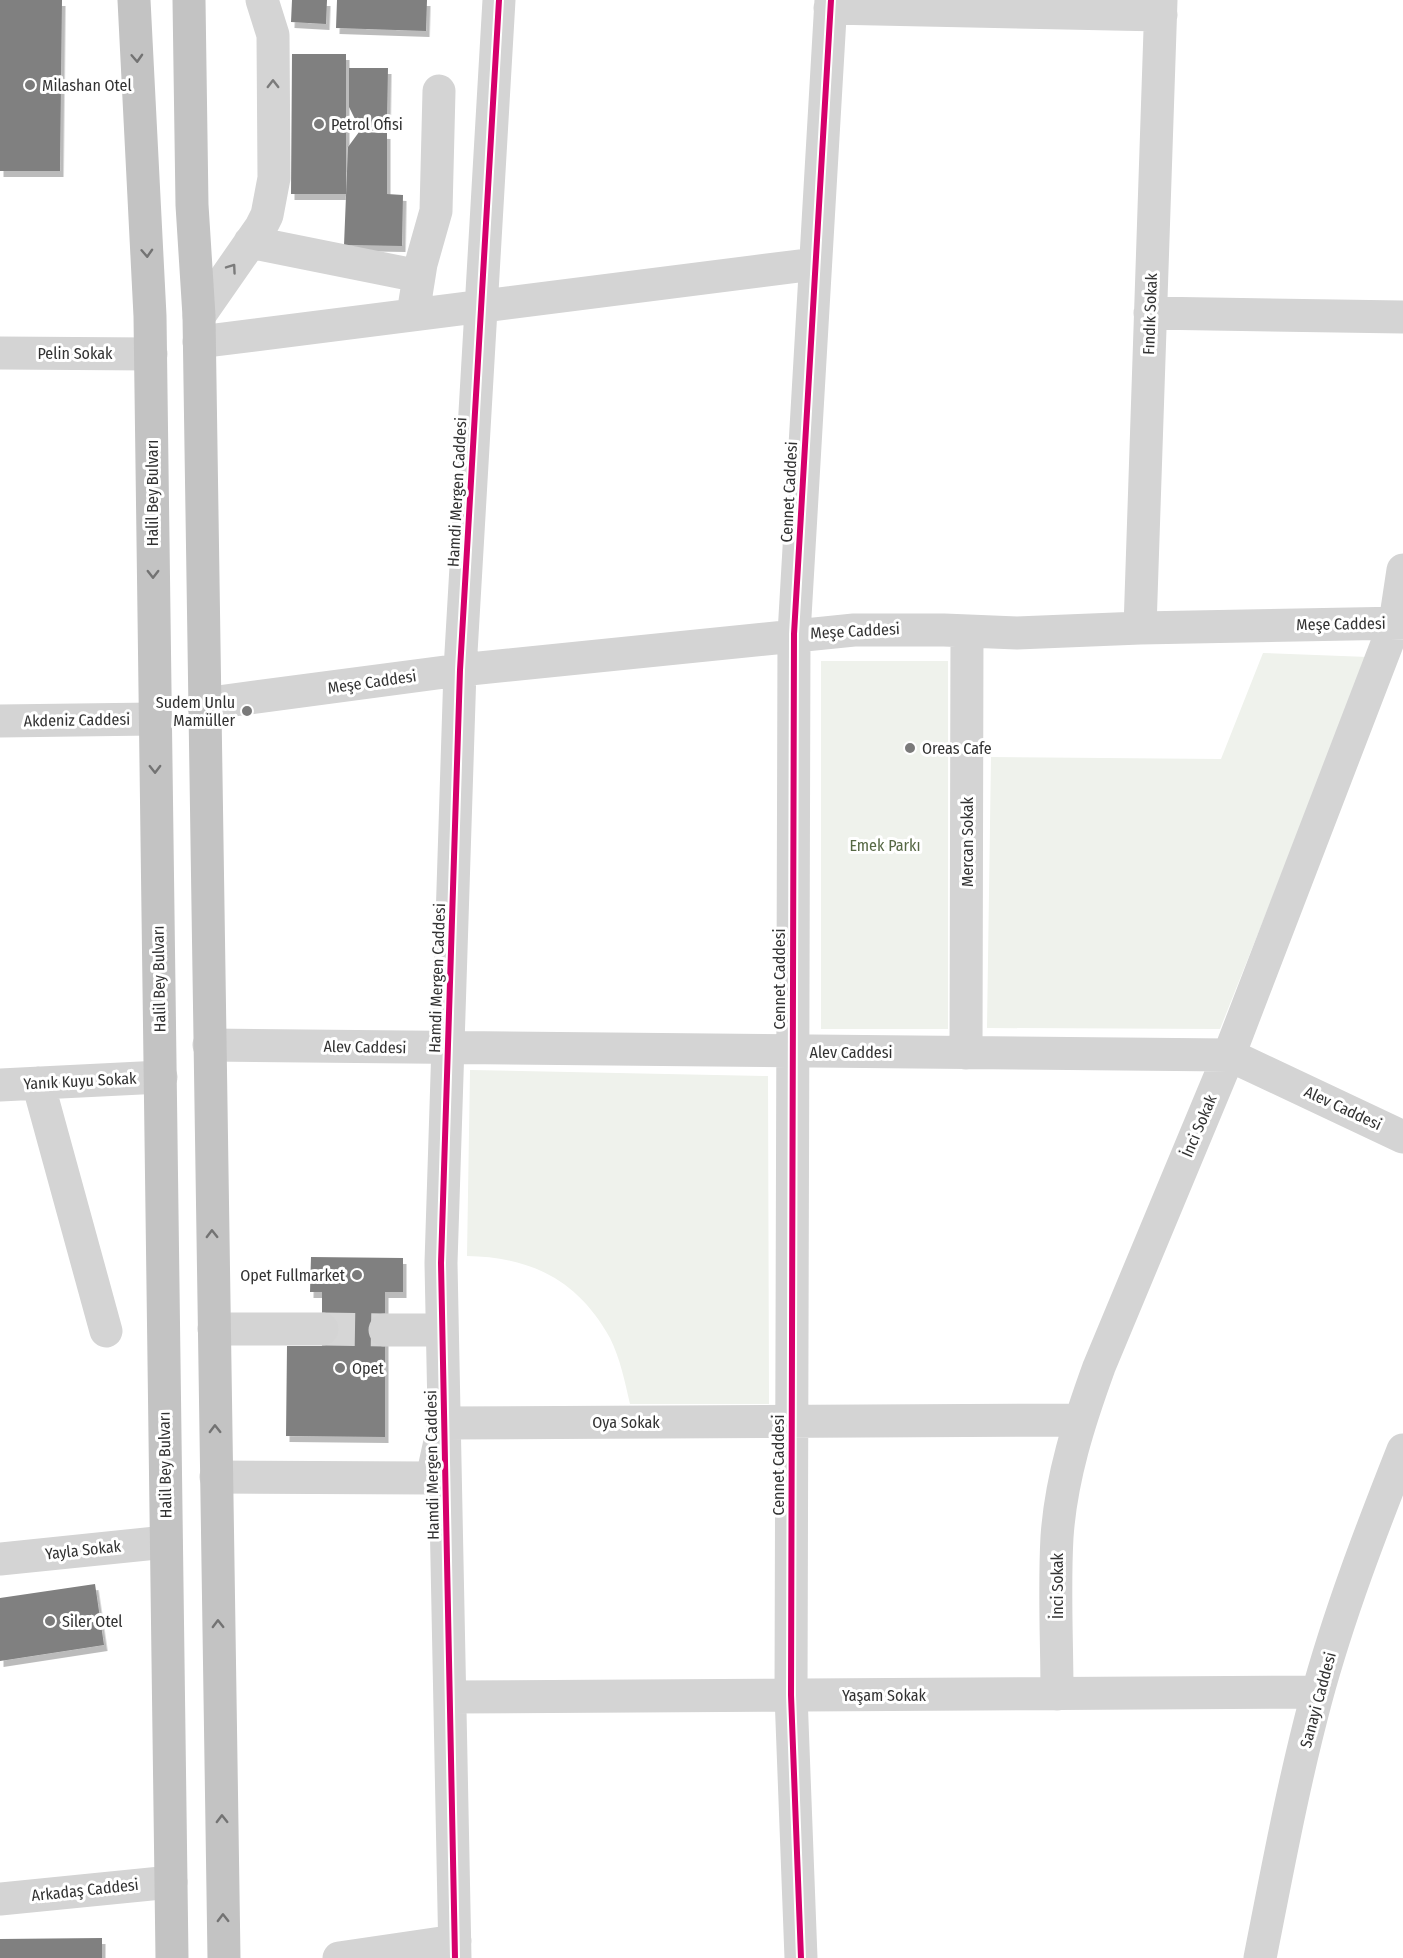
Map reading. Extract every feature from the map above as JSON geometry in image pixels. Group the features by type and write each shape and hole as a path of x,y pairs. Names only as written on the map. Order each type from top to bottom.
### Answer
{"highway":[{"name":"Halil Bey Bulvarı","path":"134,0 151,354 172,1958"},
{"path":"189,0 192,205 199,329 224,1958"}],"street":[{"path":"199,329 267,215 274,178 273,35 262,0"},
{"name":"Hamdi Mergen Caddesi","path":"455,1950 441,1263 460,670 499,0"},
{"path":"830,4 1161,7"},
{"name":"Cennet Caddesi","path":"801,1958 791,1695 794,634 830,4"},
{"name":"Fındık Sokak","path":"1140,628 1161,7"},
{"path":"413,314 419,276 436,211 439,91"},
{"path":"250,242 419,276"},
{"path":"199,329 413,314 815,264"},
{"path":"1150,313 1403,317"},
{"name":"Pelin Sokak","path":"0,353 151,354"},
{"name":"İnci Sokak","path":"1057,1694 1057,1537 1061,1504 1080,1420 1110,1339 1229,1055 1399,623 1403,570"},
{"name":"Meşe Caddesi","path":"204,704 460,670 794,634 900,629 1017,633 1399,623"},
{"name":"Mercan Sokak","path":"966,1053 967,631"},
{"name":"Akdeniz Caddesi","path":"0,721 154,719"},
{"name":"Alev Caddesi","path":"209,1045 1229,1055 1403,1137"},
{"name":"Yanık Kuyu Sokak","path":"0,1085 161,1077"},
{"path":"38,1083 106,1330"},
{"path":"214,1329 322,1329"},
{"path":"385,1330 442,1330"},
{"name":"Oya Sokak","path":"444,1423 1080,1420"},
{"path":"216,1477 432,1478 444,1423"},
{"name":"Sanayi Caddesi","path":"1260,1958 1292,1798 1318,1692 1393,1506 1403,1449"},
{"name":"Yayla Sokak","path":"0,1559 166,1542"},
{"name":"Yaşam Sokak","path":"450,1697 1318,1692"},
{"name":"Arkadaş Caddesi","path":"0,1899 171,1882"},
{"path":"339,1958 455,1950"}],"green space":[{"path":"1263,653 1368,657 1220,1029 987,1028 991,757 1221,759"},
{"name":"Emek Parkı","path":"821,661 948,661 948,1029 821,1029"},
{"path":"470,1070 768,1076 769,1404 630,1404 622,1370 610,1338 583,1301 568,1287 532,1267 490,1257 467,1256"}],"building":[{"name":"Milashan Otel","path":"0,0 62,0 60,171 0,171"},
{"path":"292,0 327,0 326,24 291,22"},
{"path":"337,0 427,0 426,31 336,28"},
{"path":"292,54 346,54 346,194 291,194"},
{"path":"349,68 388,68 387,125 358,125 349,107"},
{"path":"359,132 387,133 387,194 403,195 402,246 344,245 348,147"},
{"path":"311,1257 403,1258 403,1292 385,1292 385,1437 286,1436 287,1346 322,1346 322,1292 310,1292"},
{"name":"Siler Otel","path":"95,1584 104,1645 0,1661 0,1598"},
{"path":"102,1938 102,1958 0,1958 0,1939"}],"tunnel":[{"path":"322,1329 385,1330"}],"cycle path":[{"path":"455,1958 441,1263 460,670 499,0"},
{"path":"801,1958 791,1695 794,634 831,0"}],"place":[{"name":"Milashan Otel","path":"30,85"},
{"name":"Petrol Ofisi","path":"319,124"},
{"name":"Sudem Unlu Mamüller","path":"247,711"},
{"name":"Oreas Cafe","path":"910,748"},
{"name":"Opet Fullmarket","path":"357,1275"},
{"name":"Opet","path":"340,1368"},
{"name":"Siler Otel","path":"50,1621"}]}
